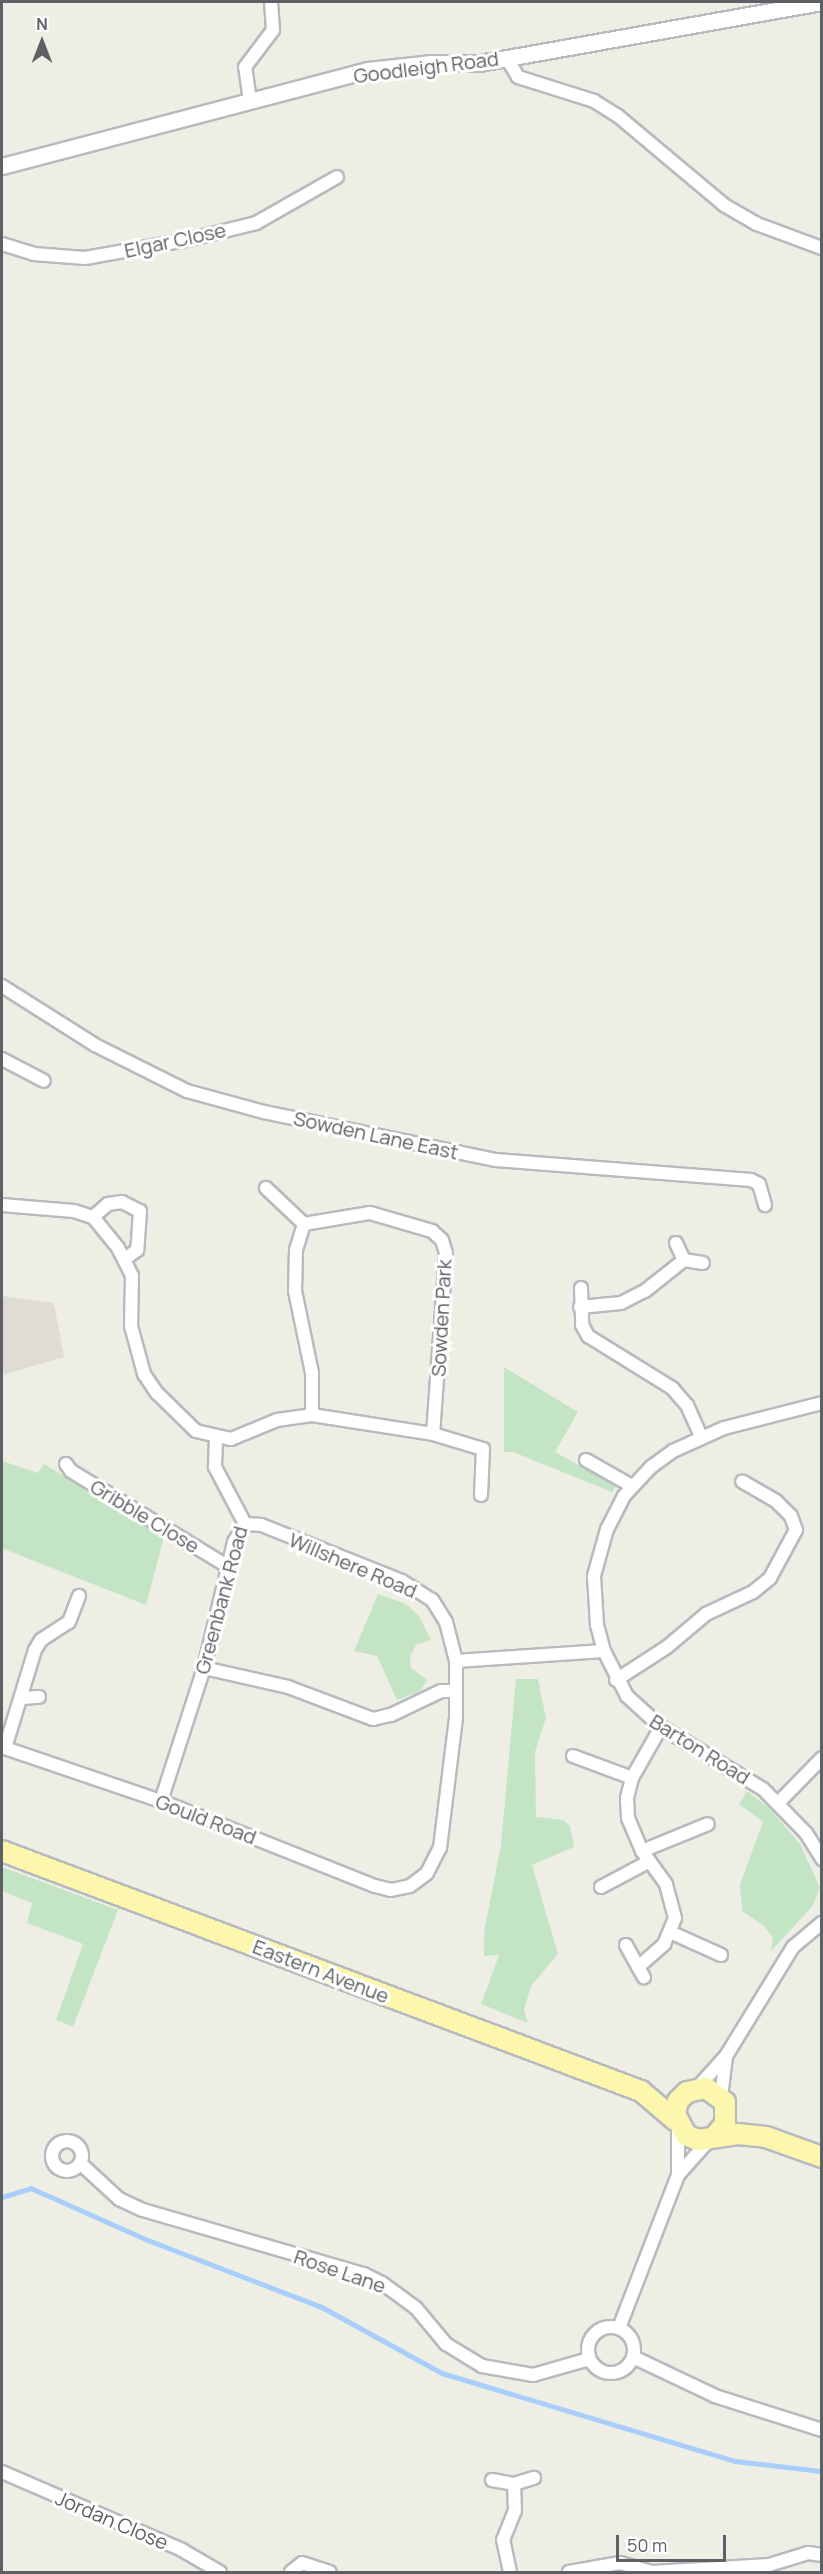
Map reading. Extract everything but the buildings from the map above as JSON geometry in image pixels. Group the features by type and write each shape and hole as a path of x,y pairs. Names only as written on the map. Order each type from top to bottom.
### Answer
{"main road":[{"name":"Eastern Avenue","path":"2,1851 641,2091 689,2092"},
{"path":"766,2137 713,2137 698,2140 677,2123 689,2092 706,2088 766,2137 822,2157"},
{"name":"Eastern Avenue","path":"641,2091 677,2123"},
{"path":"713,2137 725,2124 724,2104"}],"street":[{"path":"250,101 245,67 273,30 271,2"},
{"name":"Goodleigh Road","path":"2,166 368,70 506,57 822,2"},
{"path":"506,57 518,77 594,101 618,116 724,205 757,224 822,248"},
{"name":"Elgar Close","path":"2,244 34,254 85,258 186,240 256,223 337,177"},
{"name":"Sowden Lane East","path":"2,986 95,1045 198,1094 264,1112 496,1160 751,1180 759,1184 765,1205"},
{"path":"2,1059 44,1081"},
{"path":"266,1188 304,1224 296,1250 295,1291 312,1372 312,1415"},
{"path":"93,1217 108,1204 115,1203 135,1206 140,1211 137,1250 125,1259"},
{"path":"2,1205 74,1211 93,1217 125,1259 132,1276 131,1326 144,1374 175,1413 196,1431 231,1440 277,1420 312,1415 433,1434 483,1449 481,1495"},
{"name":"Sowden Park","path":"304,1224 370,1213 423,1228 442,1240 446,1268 433,1434"},
{"path":"676,1243 684,1260"},
{"path":"580,1307 621,1303 645,1291 684,1260 703,1263"},
{"path":"581,1288 582,1325 588,1336 672,1388 687,1405 702,1438"},
{"name":"Barton Road","path":"822,1403 702,1438 673,1452 632,1486 607,1529 594,1576 597,1624 604,1651 616,1680 635,1704 661,1727 736,1770 778,1803 806,1833 822,1859"},
{"name":"Greenbank Road","path":"161,1801 204,1668 234,1542 245,1524 215,1467 216,1438"},
{"path":"586,1460 632,1486"},
{"name":"Gribble Close","path":"66,1464 70,1471 227,1566"},
{"path":"616,1680 668,1647 706,1614 753,1592 770,1578 796,1530 791,1516 776,1500 742,1481"},
{"name":"Willshere Road","path":"245,1524 261,1525 402,1581 432,1600 446,1622 456,1661 452,1768 440,1848 426,1873 410,1886"},
{"path":"3,1747 23,1698 35,1650 40,1640 69,1622 79,1596"},
{"path":"456,1661 604,1651"},
{"path":"204,1668 288,1687 373,1719 391,1715 441,1691 454,1691"},
{"path":"23,1698 39,1697"},
{"path":"626,1945 641,1972 664,1944 675,1918 671,1900 628,1818 627,1798 632,1778 661,1727"},
{"name":"Gould Road","path":"3,1747 161,1801 375,1886 391,1890 410,1886"},
{"path":"573,1756 632,1778"},
{"path":"778,1803 822,1758"},
{"path":"601,1887 646,1856 708,1824"},
{"path":"689,2092 726,2056 777,1969 794,1947 822,1923"},
{"path":"670,1932 721,1954"},
{"path":"724,2104 726,2056"},
{"path":"677,2123 678,2175"},
{"path":"619,2328 678,2175 713,2137"},
{"name":"Rose Lane","path":"81,2164 119,2199 143,2210 364,2274 382,2283 416,2308 446,2344 482,2366 533,2375 589,2359"},
{"path":"607,2327 619,2328 633,2342 633,2357 624,2369 615,2373 596,2368 589,2359 587,2350 594,2334 607,2327"},
{"path":"633,2357 715,2396 822,2430"},
{"name":"Jordan Close","path":"2,2472 182,2550 220,2572"},
{"path":"492,2480 514,2484 534,2478"},
{"path":"510,2572 503,2540 515,2511 514,2484"},
{"path":"569,2572 621,2563 652,2572 769,2565 808,2553 822,2555"},
{"path":"291,2572 302,2563 330,2572"}],"shaded area":[{"path":"2,1296 54,1303 64,1357 2,1375"}],"green space":[{"path":"504,1367 578,1412 555,1452 616,1486 612,1492 513,1452 504,1452"},
{"path":"2,1461 38,1473 44,1464 164,1537 146,1605 4,1549 2,1554"},
{"path":"378,1594 406,1604 419,1616 431,1640 416,1645 410,1657 411,1668 427,1680 420,1691 397,1700 377,1656 354,1651"},
{"path":"516,1679 538,1679 546,1718 535,1752 536,1817 563,1820 570,1826 574,1847 532,1865 558,1954 531,1986 524,2010 528,2023 481,2004 499,1955 484,1956 484,1932 501,1845"},
{"path":"747,1791 769,1808 800,1844 820,1888 812,1907 771,1951 773,1938 765,1927 742,1911 740,1884 763,1822 739,1804"},
{"path":"2,1867 118,1910 73,2027 56,2020 83,1944 27,1923 32,1903 2,1891"}],"waterway":[{"path":"2,2197 31,2188 148,2240 322,2307 442,2373 735,2461 822,2471"}]}
